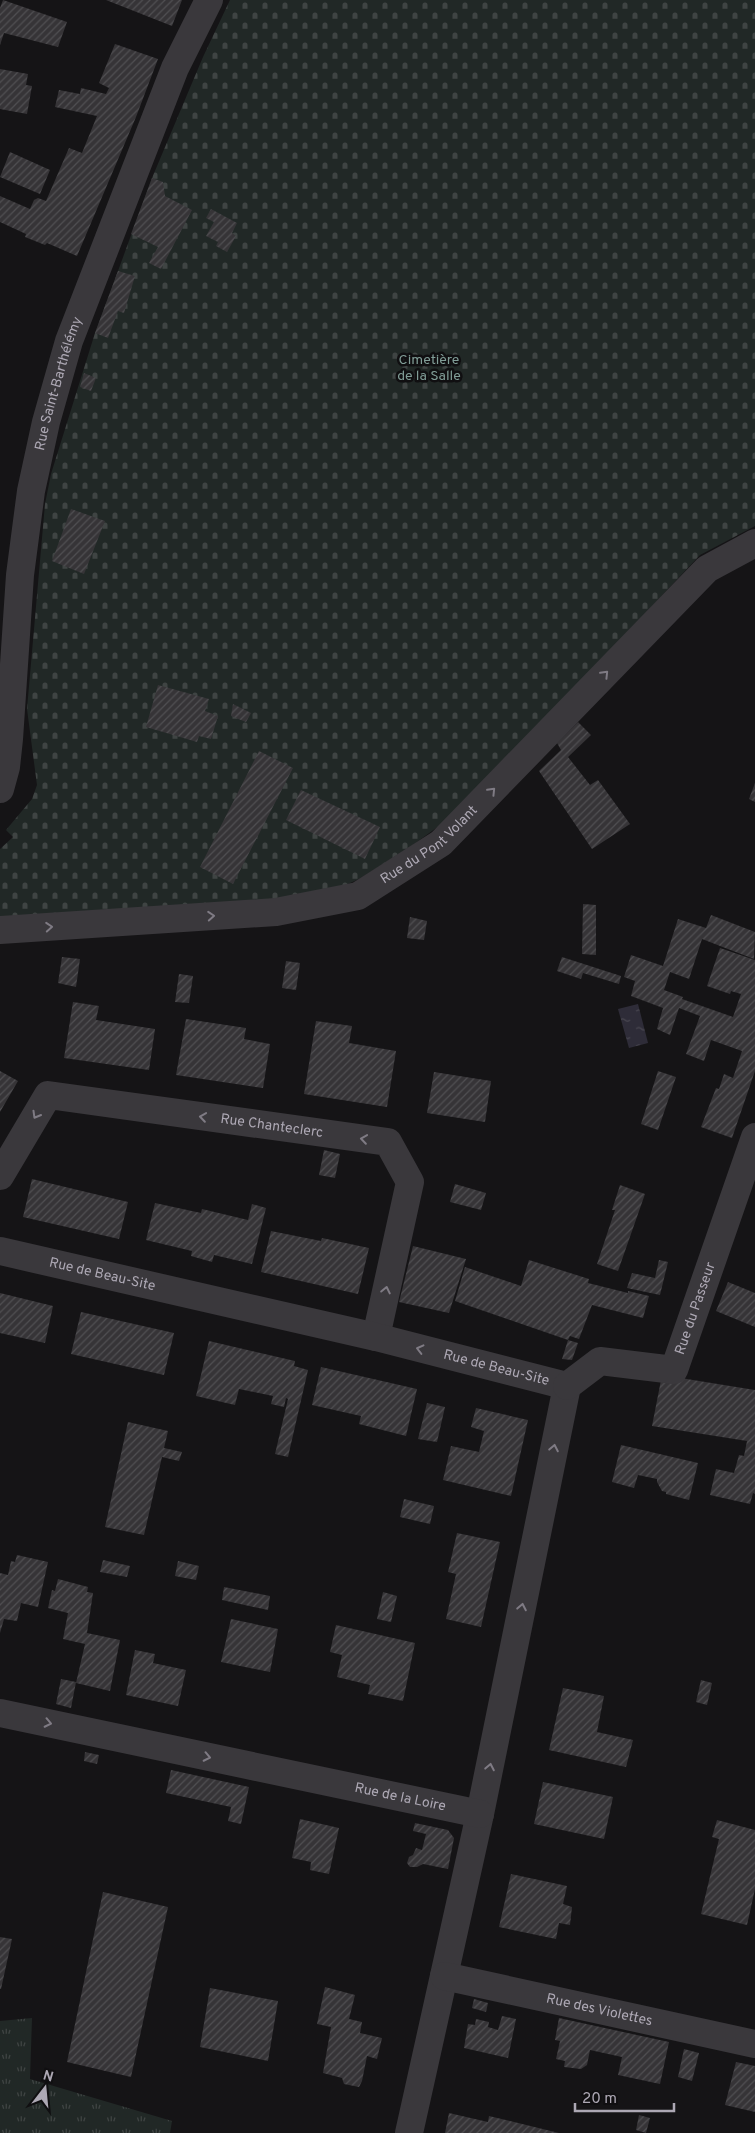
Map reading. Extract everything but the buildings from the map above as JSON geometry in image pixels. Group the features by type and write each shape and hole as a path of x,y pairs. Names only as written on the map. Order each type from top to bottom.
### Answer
{"street":[{"name":"Rue Saint-Barthélémy","path":"0,789 10,740 21,566 31,491 46,422 76,323 175,68 208,0"},
{"name":"Rue du Pont Volant","path":"0,930 276,912 358,896 442,843 707,569 755,543"},
{"name":"Rue Chanteclerc","path":"0,1176 48,1095 388,1142 410,1182 376,1337"},
{"name":"Rue du Passeur","path":"566,1386 600,1361 674,1370 755,1137"},
{"name":"Rue de Beau-Site","path":"0,1251 376,1337 566,1386 480,1814"},
{"name":"Rue de la Loire","path":"0,1713 480,1814"},
{"path":"409,2133 480,1814"},
{"name":"Rue des Violettes","path":"444,1976 755,2044"}],"green space":[{"name":"Cimetière de la Salle","path":"230,0 755,0 755,526 700,555 458,812 410,847 359,879 341,887 264,902 0,918 0,849 13,837 6,830 32,799 37,785 27,709 45,504 51,474 95,333 152,178 203,57"},
{"path":"32,2018 30,2079 172,2121 170,2133 0,2133 0,2021"}],"water":[{"path":"638,1004 648,1043 629,1048 618,1009"}]}
